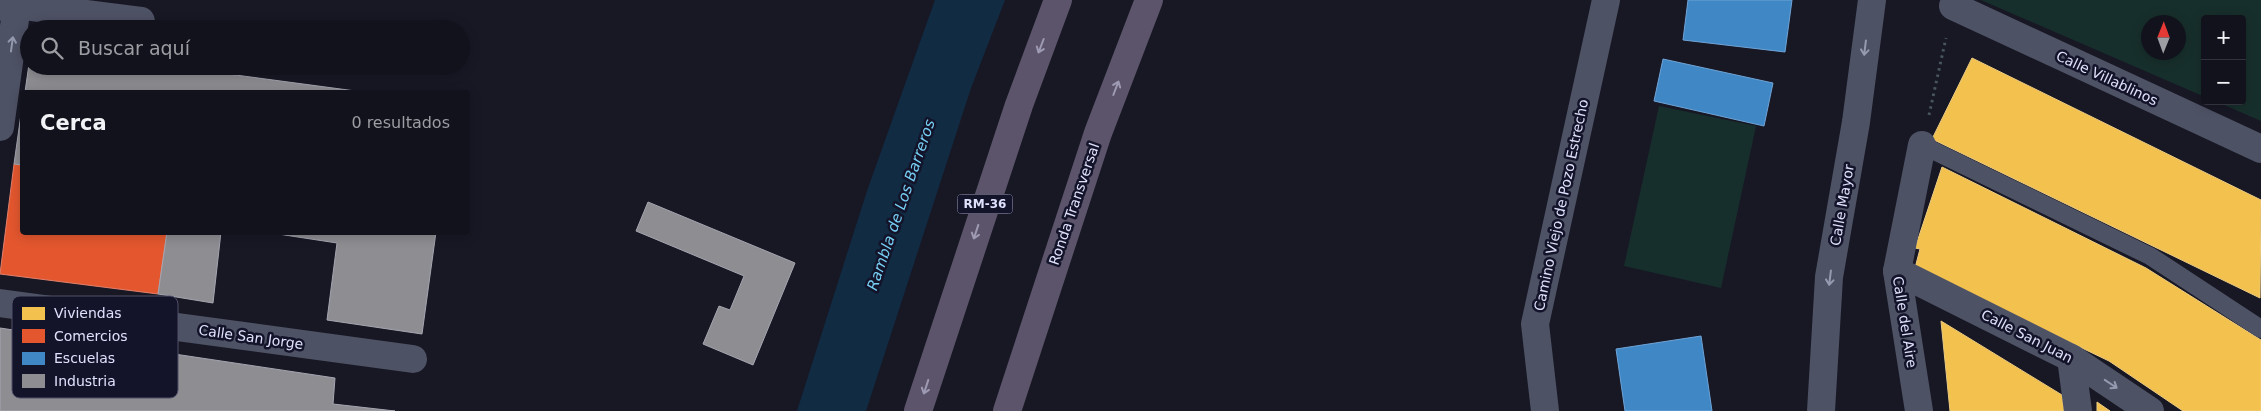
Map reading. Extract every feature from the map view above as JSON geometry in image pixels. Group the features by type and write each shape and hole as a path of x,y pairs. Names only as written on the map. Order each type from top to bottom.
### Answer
{"highway":[{"name":"RM-36","path":"918,411 1019,105 1058,0"},
{"name":"Ronda Transversal","path":"1006,411 1098,133 1149,0"},
{"path":"1017,411 1098,133"}],"street":[{"name":"Camino Viejo de Pozo Estrecho","path":"1545,411 1535,324 1606,0"},
{"name":"Calle Mayor","path":"1821,411 1829,277 1856,122 1872,0"},
{"path":"0,127 9,5 133,20"},
{"name":"Calle Villablinos","path":"1953,6 2261,149"},
{"name":"Calle del Aire","path":"1919,411 1897,271 1922,145"},
{"name":"Calle San Juan","path":"1897,271 2072,358 2150,411"},
{"name":"Calle San Jorge","path":"178,327 412,359"},
{"path":"2072,358 2078,411"}],"lane":[{"path":"1922,145 2150,256 2261,329"}],"path":[{"path":"1922,145 1953,6"}],"green space":[{"path":"1981,0 2261,0 2261,121 2224,105 2246,105 2246,15 2201,15 2201,95"},
{"path":"1659,106 1756,126 1721,288 1624,266"}],"water":[{"name":"Rambla de Los Barreros","path":"935,0 1005,0 971,88 866,411 797,411 867,191"}],"building: Viviendas":[{"path":"1972,58 2261,200 2260,298 1932,139"},
{"path":"1942,167 2146,268 2261,340 2261,411 2183,411 2109,361 1915,268 1920,249 1915,248"},
{"path":"1941,321 2062,395 2064,411 1950,411"},
{"path":"2097,402 2110,411 2097,411"}],"building: Comercios":[{"path":"14,164 20,165 20,235 167,235 158,294 0,274"}],"building: Escuelas":[{"path":"1688,0 1792,0 1785,52 1683,40"},
{"path":"1663,59 1773,83 1764,126 1654,101"},
{"path":"1701,336 1712,411 1625,411 1616,349"}],"building: Industria":[{"path":"27,75 236,75 348,90 25,90"},
{"path":"20,121 20,165 14,164"},
{"path":"648,202 795,263 753,365 703,344 719,306 730,310 744,276 636,231"},
{"path":"167,235 221,235 213,303 158,294"},
{"path":"285,235 436,235 422,334 327,320 337,243"},
{"path":"0,328 12,330 12,398 178,398 178,355 335,378 333,404 395,411 0,411"}]}
